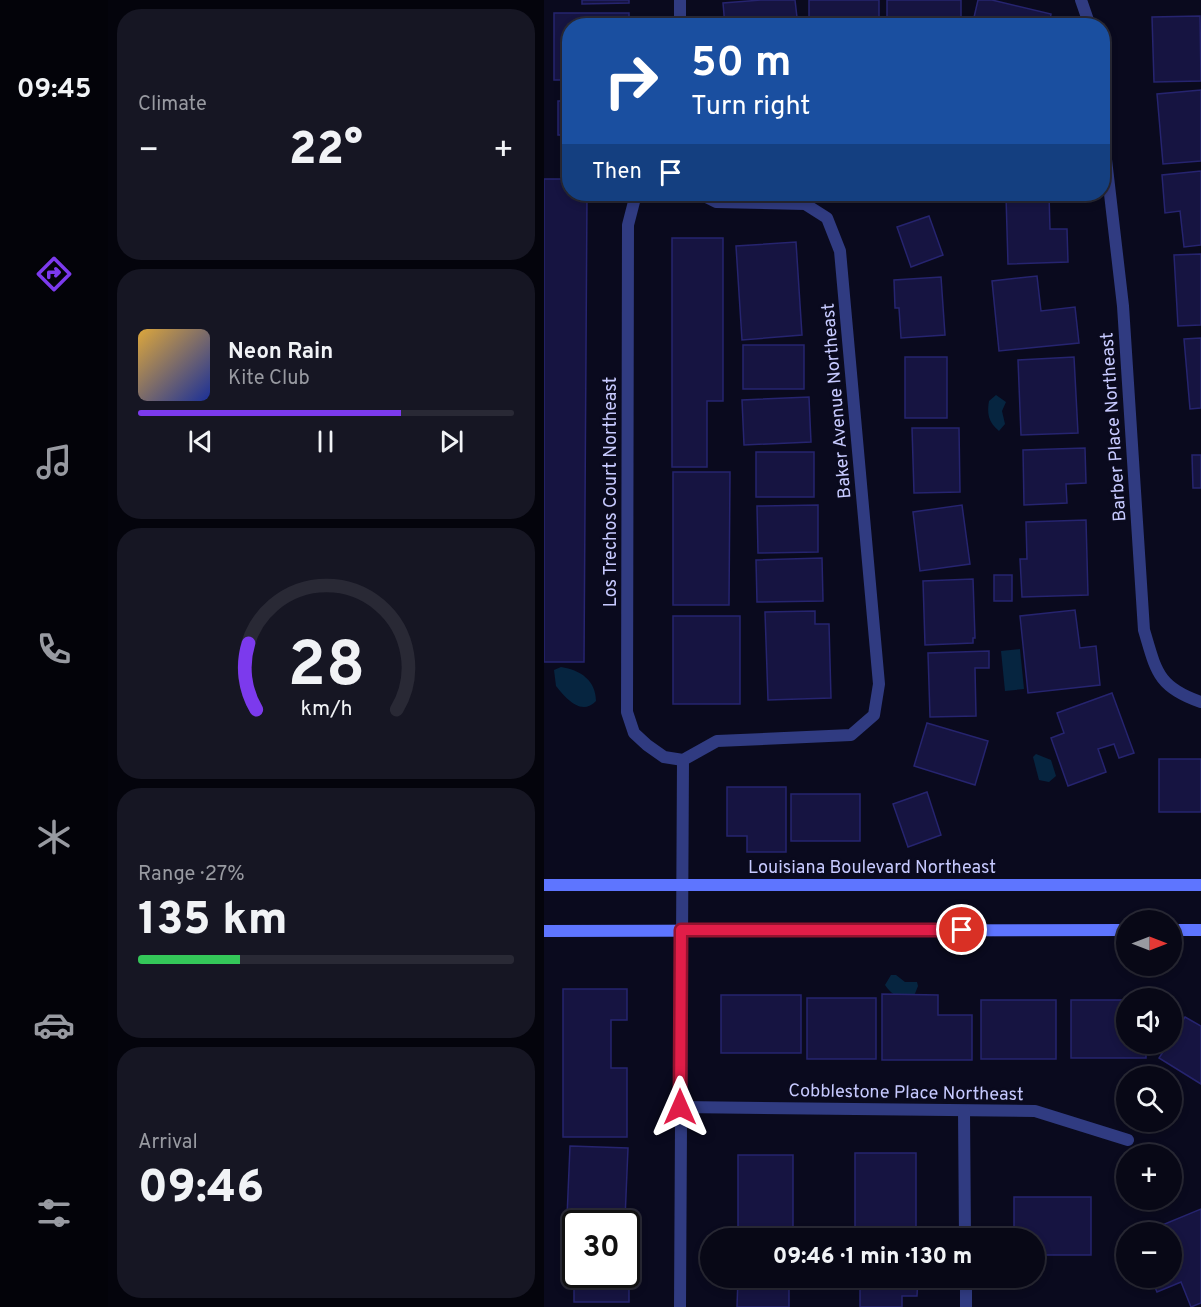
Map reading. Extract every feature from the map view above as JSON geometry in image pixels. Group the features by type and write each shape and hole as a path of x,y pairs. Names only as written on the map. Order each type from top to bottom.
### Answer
{"street":[{"path":"680,0 680,18"},
{"path":"1081,0 1087,18"},
{"name":"Barber Place Northeast","path":"1110,194 1123,306 1144,630 1157,674 1179,695 1201,702"},
{"name":"Los Trechos Court Northeast","path":"634,201 628,225 627,712 634,733 647,745 664,757 683,760"},
{"name":"Baker Avenue Northeast","path":"683,760 717,741 851,735 874,715 879,684 840,251 827,218 805,204 714,201"},
{"path":"680,1307 683,760"},
{"name":"Louisiana Boulevard Northeast","path":"544,885 1201,885"},
{"path":"544,931 1116,930"},
{"path":"1182,930 1201,930"},
{"name":"Cobblestone Place Northeast","path":"680,1107 1035,1111 1128,1140"},
{"path":"964,1111 965,1228"},
{"path":"966,1288 966,1307"}],"water":[{"path":"996,395 1006,402 1002,411 1005,424 999,431 990,421 988,413 989,401"},
{"path":"1020,649 1024,689 1005,691 1001,651"},
{"path":"561,667 575,671 586,678 593,688 596,701 585,707 579,706 564,695 556,686 554,670"},
{"path":"1036,754 1051,760 1056,776 1049,782 1039,780 1033,757"},
{"path":"891,975 896,975 905,982 917,982 918,986 914,996 901,996 891,992 885,985"}],"building":[{"path":"582,0 629,0 629,3 582,4"},
{"path":"795,0 797,18 724,18 723,3"},
{"path":"809,0 879,0 879,18 809,18"},
{"path":"887,0 961,0 961,18 887,18"},
{"path":"978,0 992,0 1051,14 1050,18 974,18"},
{"path":"554,13 629,13 629,18 562,18 562,80 554,80"},
{"path":"1200,16 1201,81 1154,82 1152,17"},
{"path":"1201,90 1201,161 1163,164 1157,94"},
{"path":"558,101 562,101 562,135 558,135"},
{"path":"1201,171 1201,245 1184,247 1180,211 1165,213 1162,175"},
{"path":"544,179 562,179 562,201 587,201 584,662 544,662"},
{"path":"1006,201 1049,201 1050,229 1067,229 1068,262 1008,264"},
{"path":"929,216 943,255 911,267 897,227"},
{"path":"672,238 723,238 723,401 707,401 707,467 672,467"},
{"path":"796,242 802,335 742,340 736,246"},
{"path":"1201,254 1201,325 1178,326 1174,255"},
{"path":"1037,276 1041,311 1075,307 1079,343 999,351 992,281"},
{"path":"941,277 945,335 901,338 899,308 895,308 894,280"},
{"path":"1201,338 1201,408 1190,409 1184,339"},
{"path":"743,345 804,345 804,389 743,389"},
{"path":"905,357 947,357 947,418 905,418"},
{"path":"1074,357 1078,433 1021,435 1018,360"},
{"path":"809,397 811,442 744,445 742,400"},
{"path":"912,428 959,428 960,492 914,493"},
{"path":"1085,448 1086,483 1066,484 1067,503 1024,505 1023,450"},
{"path":"756,452 814,452 814,497 756,497"},
{"path":"1192,455 1201,455 1201,488 1193,488"},
{"path":"673,472 730,472 729,605 673,605"},
{"path":"818,505 818,552 758,553 757,506"},
{"path":"962,505 970,564 920,571 913,512"},
{"path":"1086,520 1088,595 1022,597 1020,559 1027,559 1026,522"},
{"path":"822,558 823,601 757,602 756,560"},
{"path":"994,575 1012,575 1012,601 994,601"},
{"path":"973,579 975,638 973,638 973,643 925,645 923,581"},
{"path":"1075,610 1080,648 1096,646 1100,685 1028,693 1020,616"},
{"path":"815,611 815,624 829,624 831,698 768,700 765,612"},
{"path":"673,616 740,616 740,704 673,704"},
{"path":"989,651 989,668 975,668 976,716 930,717 928,653"},
{"path":"1112,693 1134,753 1119,758 1114,744 1098,749 1106,772 1068,786 1051,738 1064,733 1057,713"},
{"path":"927,723 988,741 975,785 914,766"},
{"path":"1159,759 1201,759 1201,812 1159,812"},
{"path":"727,787 786,787 786,852 747,852 747,836 727,836"},
{"path":"927,792 941,835 908,847 893,804"},
{"path":"791,794 860,794 860,841 791,841"},
{"path":"563,989 627,989 627,1020 611,1020 611,1068 627,1068 627,1137 563,1137"},
{"path":"882,994 938,995 938,1015 972,1015 972,1060 882,1060"},
{"path":"721,995 801,995 801,1053 721,1053"},
{"path":"807,998 876,998 876,1059 807,1059"},
{"path":"981,1000 1056,1000 1056,1059 981,1059"},
{"path":"1071,1000 1116,1000 1116,1054 1146,1054 1146,1058 1071,1058"},
{"path":"1185,1017 1201,1026 1201,1084 1182,1072 1182,1066 1172,1066 1159,1058 1162,1054 1182,1054 1182,1022"},
{"path":"570,1146 628,1148 625,1210 567,1210"},
{"path":"855,1153 916,1153 916,1228 855,1228"},
{"path":"738,1155 793,1155 793,1228 738,1228"},
{"path":"1014,1197 1091,1197 1091,1255 1045,1255 1045,1228 1014,1228"},
{"path":"1201,1209 1201,1303 1191,1307 1182,1284 1182,1222 1170,1222"},
{"path":"574,1288 629,1288 629,1302 574,1302"},
{"path":"738,1288 789,1288 789,1307 737,1307"},
{"path":"860,1288 917,1288 917,1296 902,1296 902,1307 860,1307"},
{"path":"1155,1288 1167,1288 1157,1292"}],"route":[{"path":"680,1107 681,930 962,930"}]}
